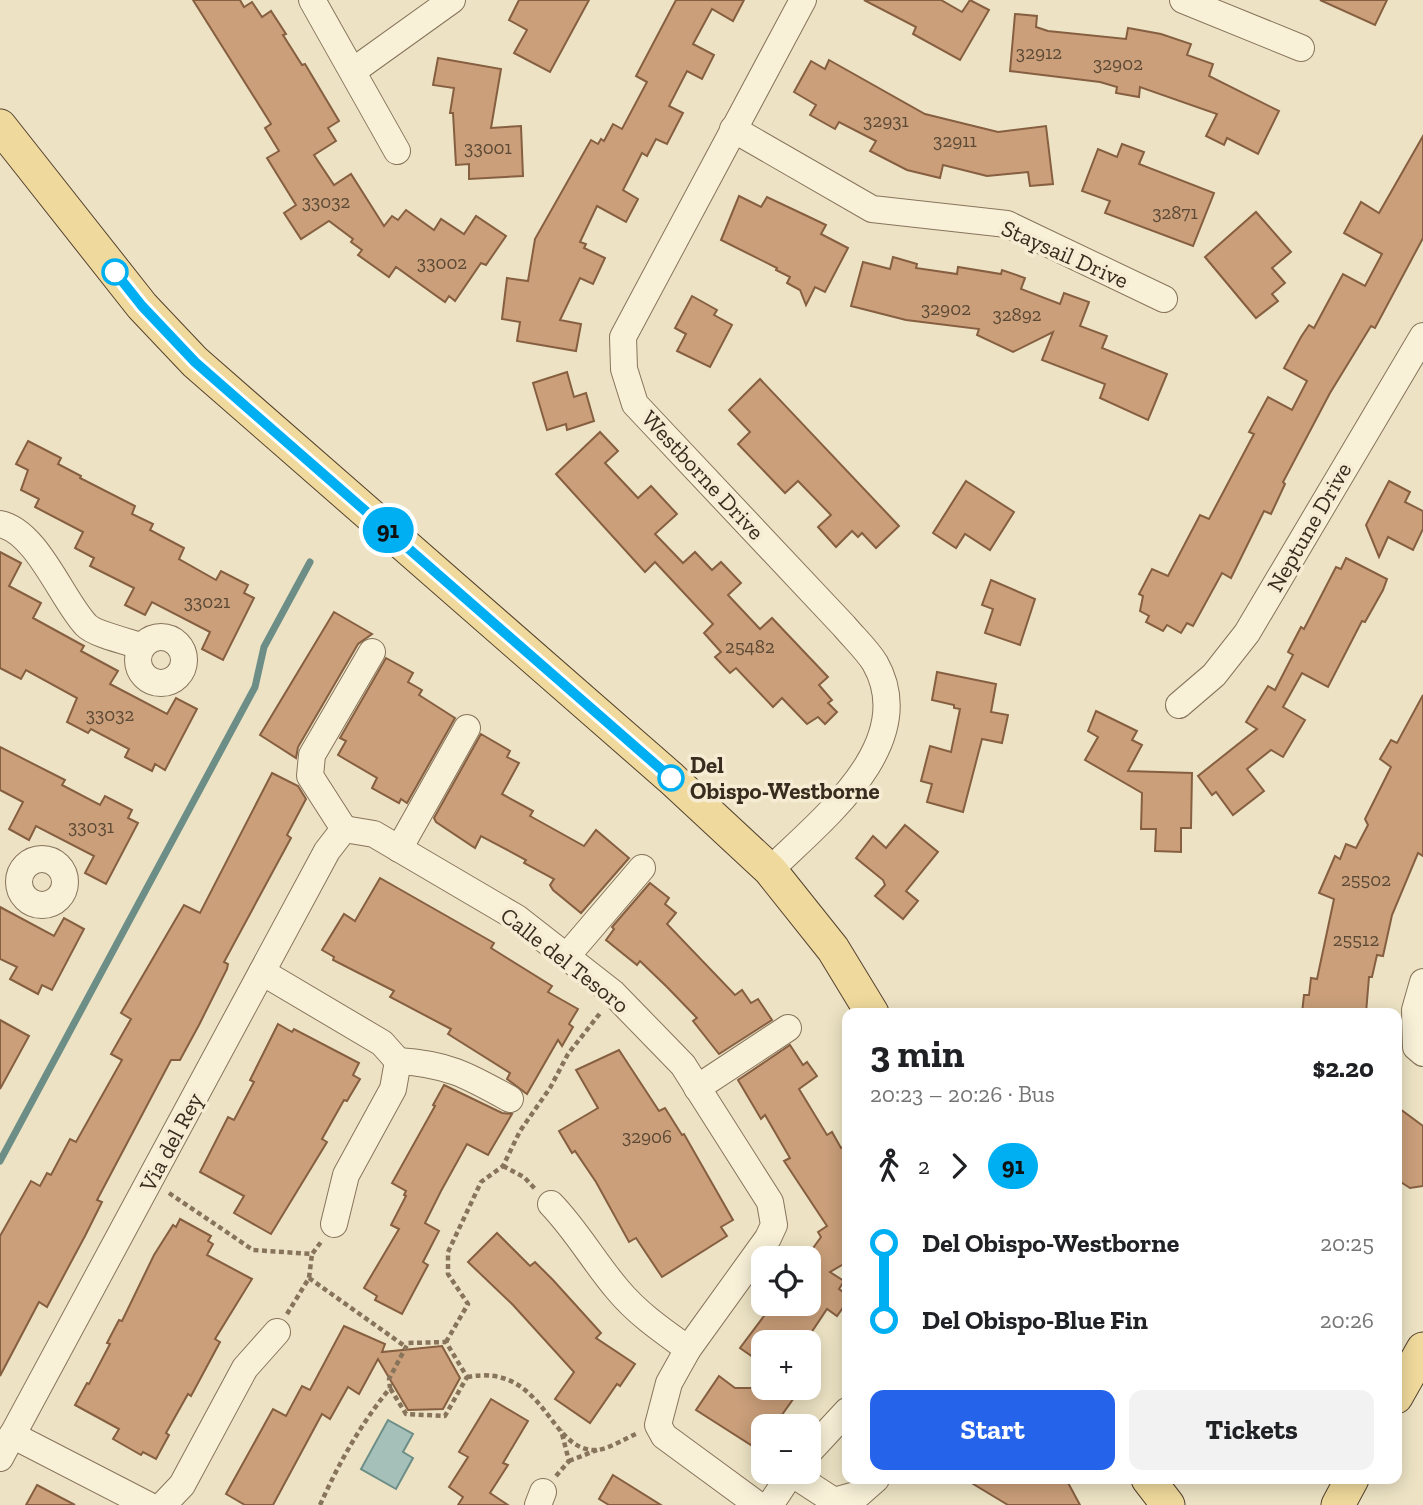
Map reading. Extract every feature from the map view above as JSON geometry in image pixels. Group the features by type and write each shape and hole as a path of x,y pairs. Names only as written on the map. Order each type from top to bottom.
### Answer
{"main road":[{"path":"0,126 142,306 195,362 671,778 769,870 833,948 869,1008"},
{"path":"1402,1380 1411,1355"},
{"path":"1152,1484 1168,1505"},
{"path":"1338,1505 1349,1484"}],"street":[{"path":"312,0 397,151"},
{"path":"353,71 452,0"},
{"name":"Westborne Drive","path":"769,870 858,783 883,736 886,698 876,664 844,626 635,404 624,369 623,337 803,0"},
{"path":"1182,0 1301,48"},
{"name":"Staysail Drive","path":"733,129 872,209 1007,224 1164,299"},
{"name":"Neptune Drive","path":"1179,705 1214,675 1247,633 1423,336"},
{"path":"0,524 10,526 50,568 87,627 141,646"},
{"path":"344,829 310,776 312,755 372,652"},
{"path":"399,849 467,728"},
{"name":"Calle del Tesoro","path":"344,829 374,834 517,918 613,993 683,1065 770,1202 774,1225 768,1238 688,1349"},
{"name":"Via del Rey","path":"6,1446 327,851 344,829"},
{"path":"566,957 642,868"},
{"path":"262,972 382,1043 398,1061 433,1063 462,1072 510,1099"},
{"path":"1423,982 1415,1010 1416,1046 1423,1054"},
{"path":"697,1088 788,1028"},
{"path":"334,1224 346,1175 393,1089 398,1061"},
{"path":"551,1204 576,1230 625,1297 647,1320 688,1349 669,1383 658,1424 671,1441 758,1505"},
{"path":"163,1505 182,1485 245,1368 277,1332"},
{"path":"821,1438 842,1416"},
{"path":"6,1446 148,1505"},
{"path":"771,1505 784,1484"},
{"path":"809,1484 834,1500 859,1494 870,1484"}],"path":[{"path":"446,1342 468,1304 448,1274 448,1252 481,1182 503,1166 520,1131 550,1088 568,1054 589,1030 613,993"},
{"path":"503,1166 524,1177 551,1204"},
{"path":"151,1180 253,1250 312,1254"},
{"path":"277,1332 309,1278 312,1254 334,1224"},
{"path":"309,1278 406,1347"},
{"path":"446,1342 408,1343 389,1379 390,1388 407,1414 445,1416 467,1377 479,1374 513,1380 528,1390 577,1445 597,1450"},
{"path":"446,1342 467,1377"},
{"path":"320,1505 342,1456 369,1414 390,1388"},
{"path":"540,1498 569,1461 658,1424"},
{"path":"561,1429 569,1461"}],"water":[{"path":"388,1420 413,1434 403,1452 413,1458 396,1489 361,1469"}],"building":[{"path":"193,0 240,0 244,7 252,2 262,17 271,11 286,34 283,35 302,65 305,64 339,121 328,128 336,141 314,155 334,185 351,174 384,226 392,216 398,220 406,210 434,230 441,219 464,234 476,216 506,236 486,265 481,263 455,301 449,296 445,302 396,267 389,277 358,255 362,250 351,242 353,239 329,221 301,239 284,213 296,205 267,158 279,151 265,128 271,124"},
{"path":"519,0 589,0 550,72 514,53 527,30 509,20"},
{"path":"676,0 744,0 733,21 712,9 693,44 714,55 702,79 687,71 669,106 683,113 667,144 656,139 647,156 642,153 623,190 638,199 626,222 597,206 580,242 586,244 584,248 605,258 593,284 580,278 560,320 581,324 576,351 517,341 520,322 502,319 507,278 528,281 535,239 591,140 598,144 601,139 604,141 613,124 622,129 647,82 636,76"},
{"path":"864,0 941,0 962,12 970,0 989,10 960,60 913,34 916,27"},
{"path":"1320,0 1387,0 1375,25"},
{"path":"1015,14 1037,16 1036,27 1048,31 1126,39 1128,28 1161,34 1191,44 1187,55 1213,64 1209,76 1279,111 1258,154 1227,138 1224,145 1206,136 1217,114 1140,87 1139,97 1116,93 1117,87 1100,82 1010,71"},
{"path":"438,58 501,69 491,128 521,126 523,176 469,179 469,164 456,165 453,113 450,113 454,88 433,85"},
{"path":"829,60 925,114 998,132 1046,126 1053,184 1030,186 1028,172 987,176 943,165 940,178 907,170 870,151 876,141 839,122 835,129 810,115 816,105 794,92 811,61 825,69"},
{"path":"1423,136 1423,238 1375,328 1371,326 1330,393 1283,482 1285,484 1271,514 1264,511 1231,578 1222,573 1193,626 1187,623 1181,633 1167,625 1163,631 1146,622 1149,616 1140,611 1143,596 1139,594 1152,569 1168,576 1200,515 1209,519 1254,434 1249,432 1268,397 1292,410 1307,381 1284,368 1301,337 1309,325 1314,328 1343,274 1365,286 1382,254 1344,233 1361,202 1379,213"},
{"path":"1122,144 1144,152 1139,164 1214,193 1193,246 1105,213 1110,201 1082,191 1098,149 1117,157"},
{"path":"739,196 761,207 767,197 826,225 821,234 848,248 825,292 815,287 806,305 800,290 787,283 790,277 721,240"},
{"path":"1256,212 1291,252 1272,268 1285,283 1272,294 1278,301 1256,318 1205,257"},
{"path":"893,257 917,264 916,268 957,274 958,267 1001,274 1002,270 1025,278 1021,289 1060,304 1064,293 1089,302 1080,326 1107,336 1102,348 1167,374 1148,420 1100,398 1105,384 1042,360 1053,332 1013,352 977,335 979,329 906,320 851,306 863,262 890,269"},
{"path":"692,296 717,310 714,315 732,325 710,367 677,351 686,334 675,328"},
{"path":"567,372 574,397 586,393 594,421 567,430 566,424 547,430 533,383"},
{"path":"760,379 899,526 876,548 862,533 858,537 852,531 836,547 818,527 831,515 798,481 785,493 738,444 750,432 729,410"},
{"path":"600,432 618,451 605,463 638,498 651,486 677,514 655,534 683,563 695,552 712,570 721,562 741,583 728,595 760,629 772,618 828,677 819,685 832,700 828,703 837,712 825,724 818,717 807,724 782,698 773,707 736,668 730,673 715,657 721,652 704,633 713,624 655,562 645,572 556,474"},
{"path":"28,441 61,458 58,464 81,476 80,478 135,506 132,514 153,524 150,530 184,548 179,559 216,580 221,571 248,585 244,593 254,598 223,660 202,649 210,632 152,602 145,615 125,605 134,588 90,566 94,558 75,548 83,532 35,507 39,499 21,490 28,470 16,464"},
{"path":"966,481 1014,512 990,550 965,534 956,548 933,533"},
{"path":"1389,481 1410,492 1405,502 1423,511 1423,529 1413,550 1388,537 1379,557 1366,525"},
{"path":"0,552 21,563 9,586 41,603 33,618 84,646 81,651 118,671 110,684 167,714 176,698 197,709 165,770 155,764 152,771 125,757 129,749 91,729 88,733 67,722 77,698 26,670 21,679 0,668"},
{"path":"1346,558 1387,579 1383,590 1365,622 1362,621 1328,687 1302,673 1283,707 1305,720 1283,757 1271,750 1247,769 1264,791 1233,815 1216,792 1212,795 1198,776 1257,729 1246,722 1268,686 1275,690 1293,655 1288,652 1301,627 1304,629 1336,567 1341,569"},
{"path":"991,580 1035,599 1020,645 985,633 993,609 982,605"},
{"path":"334,612 372,634 358,644 298,747 296,758 260,735"},
{"path":"386,658 413,673 408,682 422,690 419,695 455,718 407,803 401,799 399,803 372,788 377,778 338,755 346,741 340,738"},
{"path":"937,672 996,684 991,712 1008,715 1002,743 982,739 963,812 927,802 932,784 921,781 930,746 951,752 960,709 932,700"},
{"path":"1423,695 1423,856 1418,853 1392,915 1383,956 1377,955 1372,977 1369,977 1366,1008 1303,1008 1304,995 1309,995 1311,978 1317,979 1334,899 1319,893 1335,856 1340,859 1346,844 1356,848 1368,825 1365,819 1391,767 1380,759 1391,740 1397,743"},
{"path":"1096,711 1137,731 1132,740 1142,745 1128,771 1192,773 1191,828 1181,828 1181,852 1155,851 1156,829 1141,829 1142,793 1085,760 1098,737 1088,731"},
{"path":"481,734 510,751 507,757 519,763 502,794 533,811 530,816 584,846 596,830 629,858 581,913 553,890 550,885 554,879 524,863 526,860 481,836 475,848 436,822 434,818"},
{"path":"0,747 65,780 62,785 100,805 105,796 132,810 128,818 138,823 106,884 85,873 94,856 36,826 29,840 9,829 23,802 0,790"},
{"path":"272,773 298,786 306,799 287,835 291,838 224,962 228,964 227,969 199,1025 180,1060 171,1060 97,1200 102,1202 47,1307 39,1302 0,1376 0,1236 31,1181 40,1186 47,1173 51,1175 70,1139 76,1142 122,1060 111,1054 131,1019 121,1013 184,905 200,913"},
{"path":"905,825 938,852 906,891 918,901 903,919 875,896 885,885 883,880 856,858 873,836 886,848"},
{"path":"380,878 494,943 491,948 552,986 548,992 578,1009 569,1024 573,1027 562,1046 558,1040 527,1094 507,1079 510,1073 448,1034 451,1029 390,997 394,991 333,960 334,957 322,950 344,914 355,921"},
{"path":"650,883 669,898 665,904 676,913 667,924 735,995 742,990 751,1003 758,999 772,1020 719,1054 693,1021 697,1018 667,987 640,961 637,965 606,940 614,929 612,927"},
{"path":"0,907 54,936 64,918 84,929 52,990 42,985 38,994 10,979 17,967 0,959"},
{"path":"0,1020 29,1036 0,1089"},
{"path":"278,1024 292,1032 294,1029 359,1063 353,1075 360,1079 347,1101 344,1100 322,1139 327,1142 271,1234 234,1213 244,1196 200,1172 228,1117 234,1120 254,1082 250,1080"},
{"path":"790,1045 803,1065 807,1062 817,1076 799,1089 827,1135 832,1132 842,1148 842,1265 830,1272 842,1280 839,1289 842,1291 842,1309 837,1316 827,1309 813,1330 754,1330 764,1316 821,1316 821,1246 814,1246 821,1237 818,1232 827,1226 784,1161 790,1158 765,1115 761,1119 738,1080"},
{"path":"619,1050 659,1111 665,1108 682,1135 684,1134 733,1220 721,1227 727,1236 662,1277 636,1238 629,1242 596,1182 575,1151 572,1153 559,1131 598,1108 576,1070"},
{"path":"444,1085 502,1113 512,1114 488,1155 467,1144 441,1191 425,1223 439,1231 423,1262 428,1265 402,1314 375,1300 377,1296 364,1288 399,1229 391,1225 406,1191 392,1183"},
{"path":"1402,1110 1423,1126 1423,1186 1410,1188 1402,1183"},
{"path":"180,1219 211,1236 208,1241 213,1244 207,1255 252,1279 215,1339 220,1342 191,1396 188,1394 166,1433 169,1435 156,1459 143,1452 141,1455 113,1439 119,1429 75,1405 87,1383 89,1384 110,1344 107,1343 119,1320 122,1321 154,1255 173,1225 176,1227"},
{"path":"497,1233 530,1266 535,1262 553,1280 601,1333 596,1338 635,1364 620,1386 617,1384 590,1423 555,1399 574,1372 513,1305 468,1262"},
{"path":"344,1326 385,1344 382,1352 442,1346 460,1378 443,1409 408,1410 378,1359 359,1394 348,1387 330,1419 322,1414 273,1505 245,1505 226,1494 273,1409 286,1416 302,1386 310,1390"},
{"path":"751,1333 751,1356 740,1348"},
{"path":"719,1376 735,1388 751,1388 751,1400 792,1400 783,1414 751,1414 751,1445 696,1410"},
{"path":"491,1399 528,1421 503,1463 508,1465 490,1493 508,1505 458,1505 463,1497 449,1487 468,1457 459,1452"},
{"path":"613,1475 661,1505 609,1505 599,1499"},
{"path":"973,1484 1069,1484 1080,1505 1008,1505"},
{"path":"37,1485 75,1505 26,1505"}],"waterway":[{"path":"0,1161 255,687 264,647 310,562"}],"bus line":[{"name":"91","path":"115,272 142,306 195,362 671,778"}],"place":[{"name":"Del Obispo-Westborne","path":"671,778"}]}
